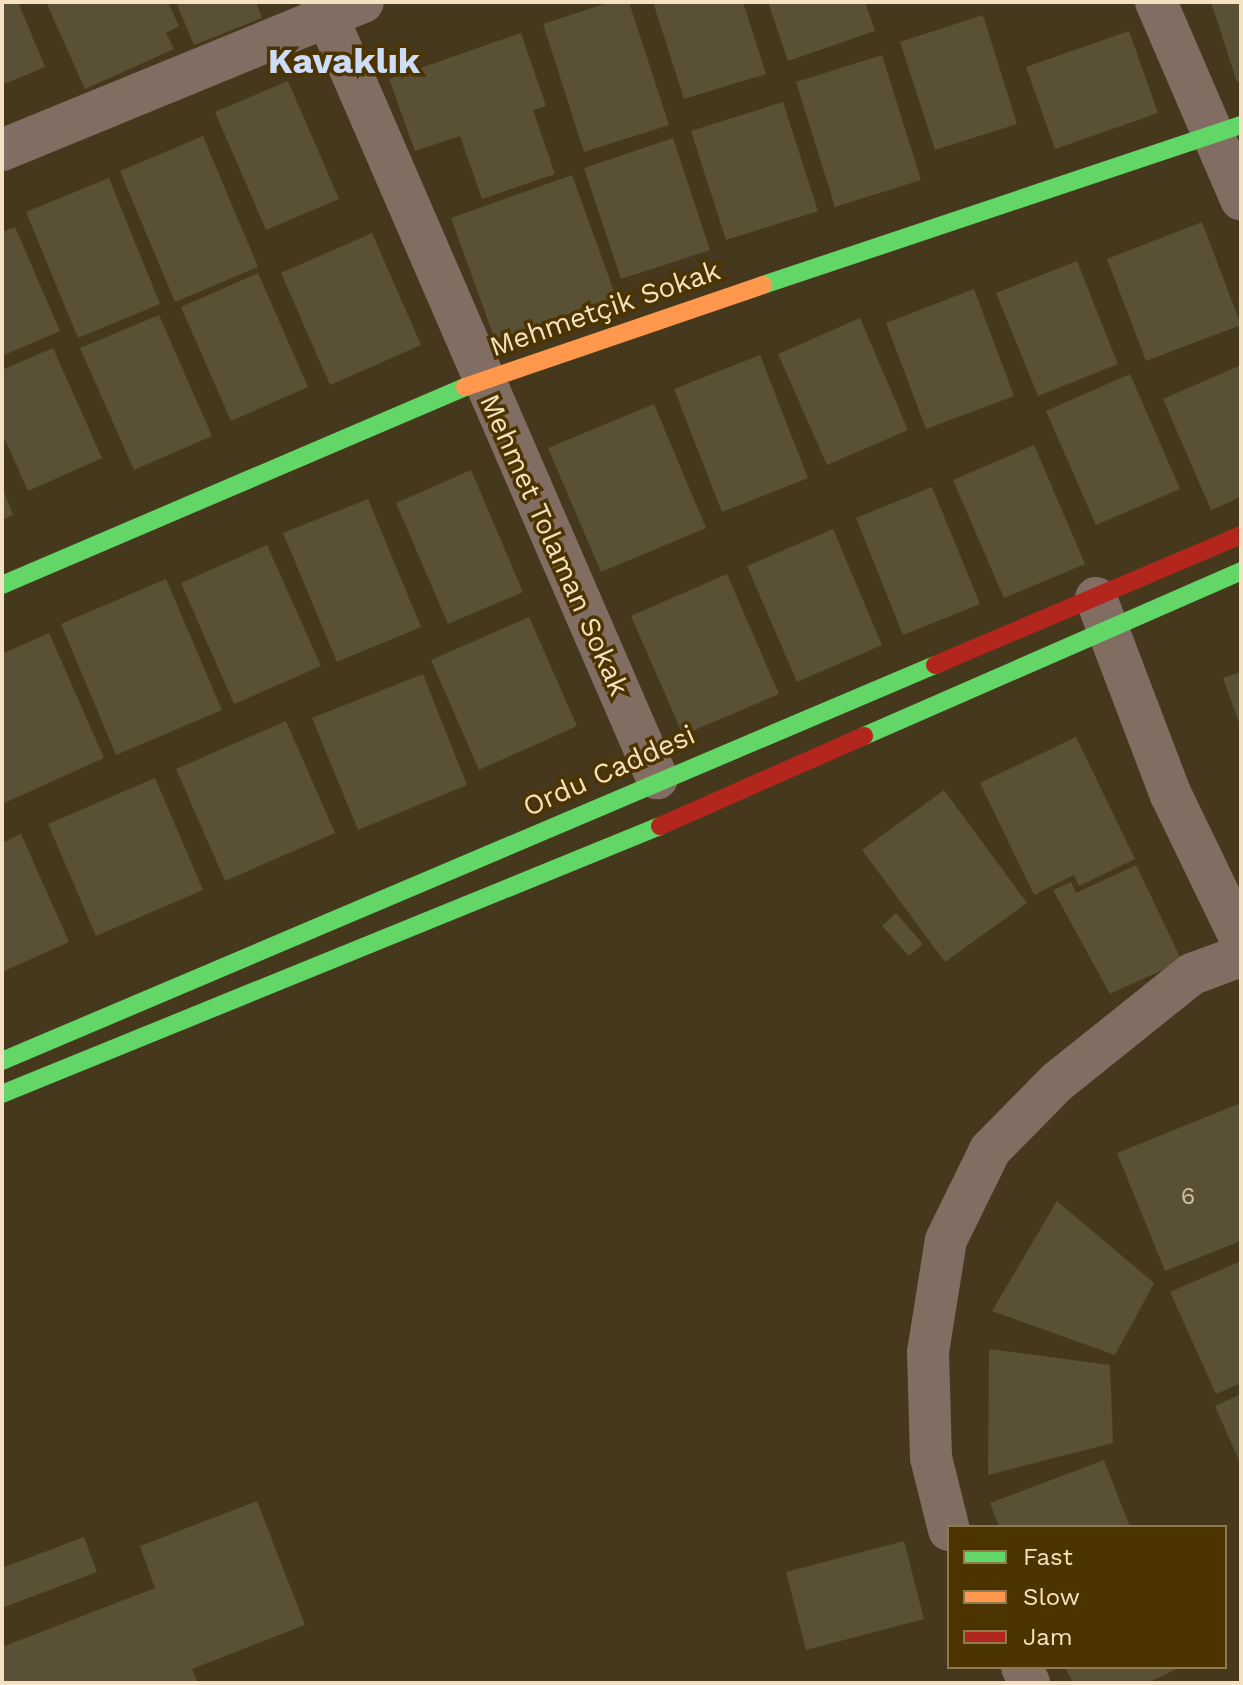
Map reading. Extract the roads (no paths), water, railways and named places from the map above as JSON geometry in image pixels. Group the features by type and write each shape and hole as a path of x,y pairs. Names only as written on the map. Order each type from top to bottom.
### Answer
{"main road":[{"name":"Mehmetçik Sokak","path":"2,585 481,380 1227,129"},
{"name":"Ordu Caddesi","path":"2,1094 463,912 1103,612 1241,535"},
{"name":"Ordu Caddesi","path":"2,1061 432,884 657,778 1103,612 1241,571"}],"street":[{"path":"1156,2 1227,129 1241,199"},
{"path":"2,150 337,6"},
{"name":"Mehmet Tolaman Sokak","path":"337,6 481,380 657,778"},
{"path":"1103,612 1171,795 1241,940"},
{"path":"948,1525 931,1458 928,1352 946,1240 990,1150 1057,1082 1192,974 1241,956"}],"district":[{"name":"Kavaklık","path":"344,62"}]}
